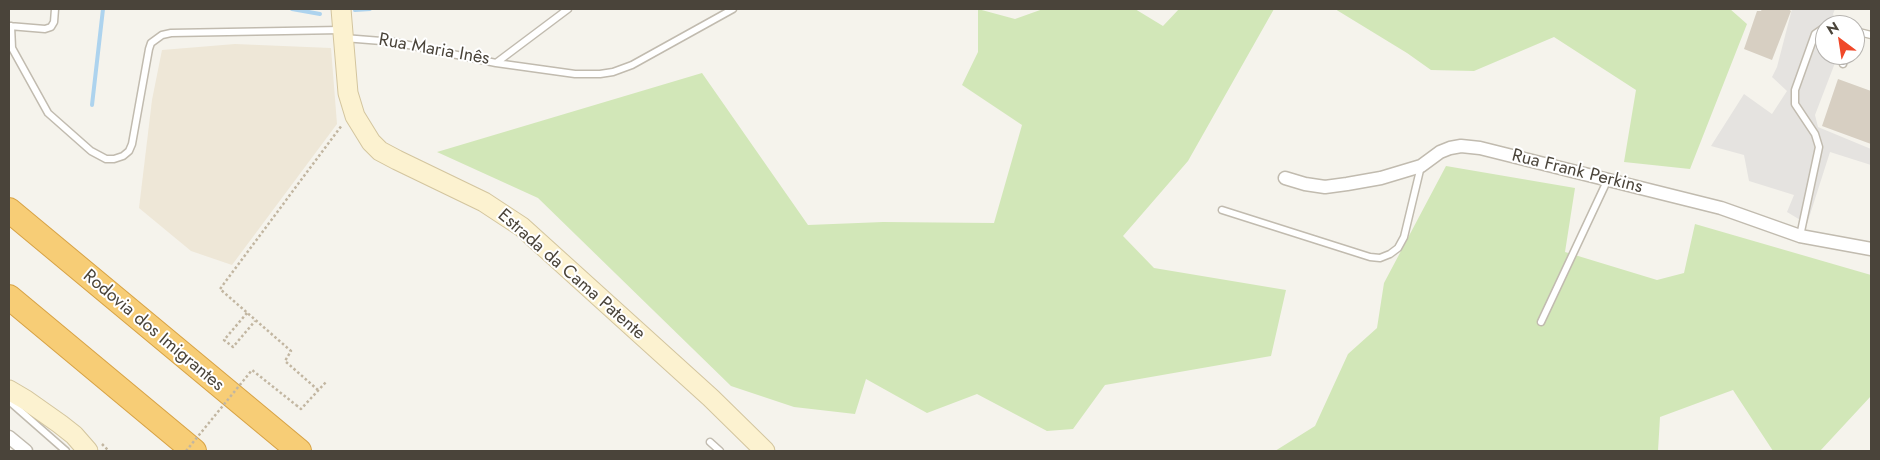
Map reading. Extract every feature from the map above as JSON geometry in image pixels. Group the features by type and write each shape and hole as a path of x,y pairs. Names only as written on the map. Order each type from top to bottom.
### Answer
{"highway":[{"name":"Rodovia dos Imigrantes","path":"9,210 299,451"},
{"path":"9,297 192,451"}],"street":[{"name":"Estrada da Cama Patente","path":"340,9 348,93 355,116 366,136 380,151 484,202 522,228 711,398 765,451"},
{"name":"Rua Frank Perkins","path":"1285,178 1325,187 1381,178 1421,166 1440,152 1450,148 1461,146 1480,148 1721,208 1800,236 1871,249"},
{"path":"9,390 60,424 74,435 88,451"},
{"path":"9,437 26,451"}],"lane":[{"path":"10,26 45,29 51,27 54,22 55,9"},
{"name":"Rua Maria Inês","path":"10,26 12,48 48,112 91,151 106,158 114,159 123,156 132,144 149,49 151,43 162,35 171,33 343,34 394,42 496,63 568,9"},
{"path":"496,63 575,74 613,72 632,65 733,9"},
{"path":"1800,236 1819,147 1815,134 1795,104 1795,90 1815,34"},
{"path":"1222,210 1370,258 1380,258 1398,248 1404,237 1421,166"},
{"path":"1541,322 1608,179"},
{"path":"9,401 66,451"},
{"path":"710,442 720,451"}],"path":[{"path":"318,390 285,361 292,352 220,289 344,122 355,116"},
{"path":"246,313 224,340 233,347 255,321"},
{"path":"192,451 252,370 301,410 326,382"}],"shaded area":[{"path":"1792,9 1835,9 1833,15 1815,15 1815,65 1834,65 1815,115 1818,127 1871,149 1871,165 1830,152 1807,224 1787,212 1794,195 1749,181 1744,155 1711,146 1744,94 1772,114 1787,91 1772,77 1777,67"},
{"path":"235,44 331,48 337,124 232,265 191,251 139,208 152,100 162,50"}],"green space":[{"path":"978,9 1015,19 1043,9 1135,9 1163,26 1179,9 1274,9 1188,161 1123,236 1154,268 1286,290 1271,356 1105,385 1073,429 1047,431 977,394 927,413 866,379 855,414 794,407 731,386 538,198 437,152 702,73 808,225 883,222 994,223 1022,125 962,85 978,52"},
{"path":"1335,9 1730,9 1747,24 1690,169 1624,162 1636,90 1554,37 1474,71 1431,70"},
{"path":"1446,166 1575,188 1565,252 1657,280 1684,273 1695,224 1871,275 1871,396 1820,451 1773,451 1733,390 1660,417 1658,451 1275,451 1315,426 1348,354 1377,328 1384,283"}],"building":[{"path":"1762,9 1788,9 1791,11 1772,60 1744,49 1757,11"},
{"path":"1838,79 1871,91 1871,144 1822,126"}],"waterway":[{"path":"92,105 103,9"},
{"path":"292,9 320,14"},
{"path":"355,10 370,9"}]}
